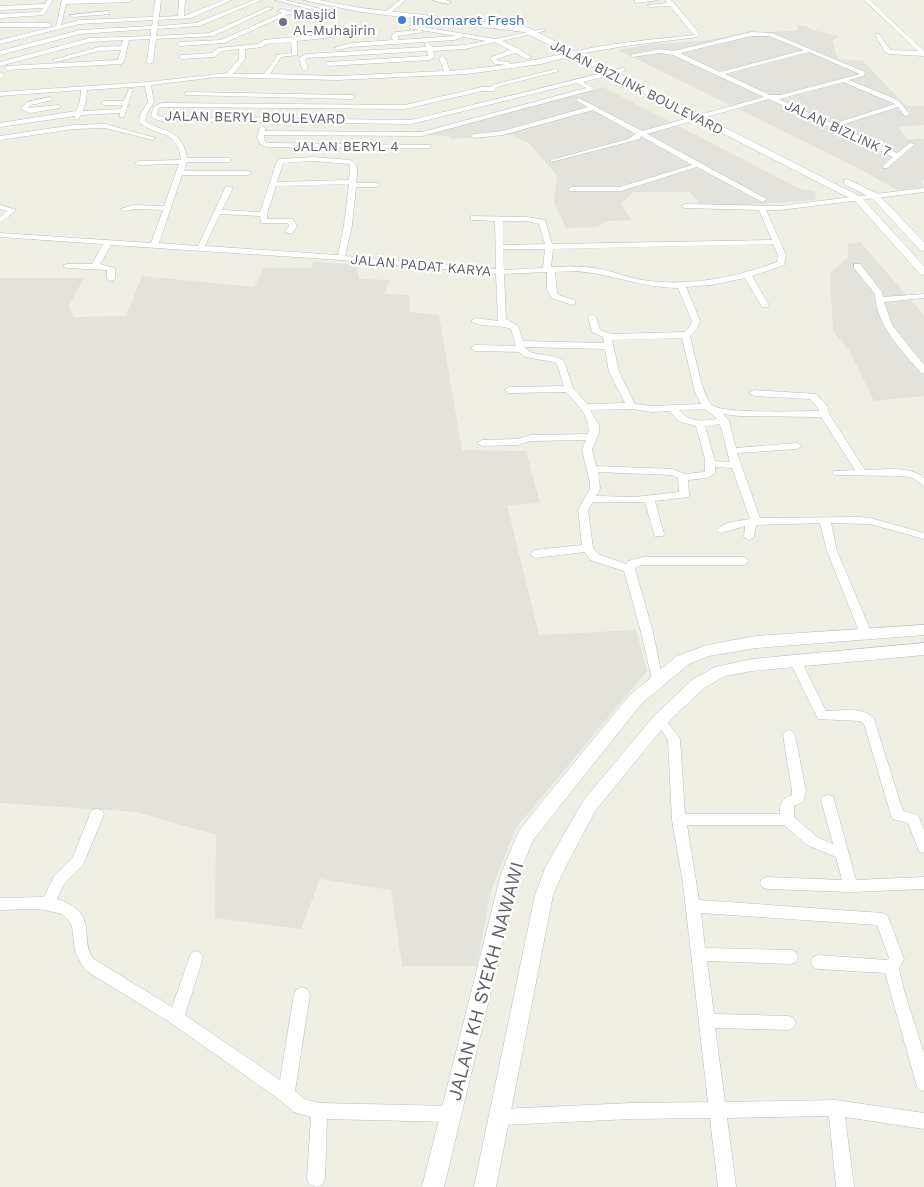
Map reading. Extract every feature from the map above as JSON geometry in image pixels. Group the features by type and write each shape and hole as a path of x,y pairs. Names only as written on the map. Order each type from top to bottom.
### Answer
{"street":[{"path":"0,1 14,0"},
{"path":"59,26 64,1 129,0"},
{"path":"132,7 134,0"},
{"path":"150,62 158,0"},
{"path":"181,18 182,0"},
{"path":"0,42 79,22 106,21 130,17 155,19 189,17 204,7 229,0"},
{"path":"0,53 86,31 197,25 259,0"},
{"path":"278,0 326,11"},
{"name":"JALAN BIZLINK BOULEVARD","path":"307,0 356,10 390,11 530,26 542,30 585,51 614,70 700,119 858,199 924,272"},
{"name":"JALAN BIZLINK BOULEVARD","path":"324,0 390,11 515,27 717,117"},
{"path":"390,11 403,0"},
{"path":"435,0 448,2"},
{"path":"636,1 656,0"},
{"path":"867,0 923,52"},
{"path":"85,12 88,2"},
{"path":"0,94 148,84 217,75 338,78 509,68 625,44 696,36 697,34 670,2 650,5"},
{"path":"0,8 48,3 44,13 18,16"},
{"path":"262,6 311,17"},
{"path":"204,7 224,15 262,24"},
{"path":"0,71 58,49 90,40 211,35 270,8"},
{"path":"73,15 85,12 108,13 106,21"},
{"path":"180,36 180,47 222,42 288,12"},
{"path":"0,16 36,17"},
{"path":"0,25 59,26"},
{"path":"0,42 14,25"},
{"path":"411,27 498,41 517,50 529,58 507,63 497,63 492,58 517,50"},
{"path":"305,69 303,57 465,47 542,30"},
{"path":"396,42 394,36 396,34 434,31"},
{"path":"285,32 287,40"},
{"path":"182,57 214,55 220,49 261,45 264,42 367,32"},
{"path":"631,139 640,134 700,119 717,117 862,75 863,73 776,35 751,34 674,53"},
{"path":"28,35 72,56"},
{"path":"427,40 432,56 328,67 326,55 328,50 346,46 466,35"},
{"path":"877,35 886,50 891,53 923,52"},
{"path":"0,71 31,67 121,62 126,39"},
{"path":"265,77 278,60 278,56 296,54 294,40"},
{"path":"229,75 242,59 244,51 242,47"},
{"path":"31,67 72,56 124,48"},
{"path":"719,74 811,50"},
{"path":"633,55 660,51 674,53 770,97 779,98"},
{"path":"95,64 98,52"},
{"path":"442,58 448,73"},
{"path":"272,95 260,133 425,134 591,89 547,66"},
{"path":"217,75 219,68"},
{"name":"JALAN BERYL BOULEVARD","path":"269,106 159,105 156,107 154,118 411,120 614,70"},
{"path":"494,87 493,80 517,76 523,79 556,71"},
{"path":"843,80 891,99 907,115"},
{"path":"148,84 151,102 143,116 142,122 168,133 183,148 184,161 154,246"},
{"path":"269,106 404,103 494,87 526,107"},
{"path":"74,127 83,101 84,88"},
{"path":"118,128 131,90"},
{"path":"225,90 186,94 184,93 225,90 272,95 352,97"},
{"path":"717,117 770,97"},
{"name":"JALAN BIZLINK 7","path":"779,98 897,156"},
{"path":"50,99 29,103 24,109 30,111 59,103 55,116"},
{"path":"579,100 762,200"},
{"path":"104,102 127,103"},
{"path":"404,103 411,120 413,134"},
{"path":"833,126 899,105"},
{"path":"474,136 503,133 593,108"},
{"path":"0,127 55,116 123,113"},
{"path":"0,127 78,115"},
{"path":"553,161 631,139 648,138 700,119"},
{"path":"0,138 74,127 118,128 153,138"},
{"name":"JALAN BERYL 4","path":"260,133 263,144 429,146"},
{"path":"404,146 405,134"},
{"path":"885,167 912,144"},
{"path":"289,232 292,226 290,221 264,221 263,214 279,162 285,159 348,161 352,163 354,168 348,230 341,258"},
{"path":"138,163 229,160"},
{"path":"572,189 621,189 698,165"},
{"path":"180,173 248,174"},
{"path":"838,177 875,196 924,248"},
{"path":"272,184 353,183 377,185"},
{"path":"843,190 855,186"},
{"path":"200,249 230,188"},
{"path":"685,206 762,210 816,205 924,190"},
{"path":"867,208 886,206"},
{"path":"0,207 8,207 12,210 0,221"},
{"path":"124,209 134,207 168,208"},
{"path":"499,220 500,272 549,270 599,272 640,282 681,285 723,281 781,263 782,258 762,210"},
{"path":"218,212 263,214"},
{"path":"474,218 499,220 527,218 539,220 543,225 549,246 552,294 556,298 572,302"},
{"name":"JALAN PADAT KARYA","path":"0,235 341,258 500,272 501,316 506,324 516,328 520,346"},
{"path":"499,247 646,246 776,242"},
{"path":"95,266 108,243"},
{"path":"67,266 111,268 111,279"},
{"path":"857,266 879,297 885,322 924,371"},
{"path":"747,274 766,305"},
{"path":"475,348 686,336 693,329 696,322 681,285"},
{"path":"879,297 924,290"},
{"path":"879,297 924,296"},
{"path":"592,317 596,332 611,341"},
{"path":"474,321 506,324"},
{"path":"686,336 700,392 711,408 724,421 753,523 749,537"},
{"path":"611,341 614,372 631,406"},
{"path":"520,346 529,356 558,360 561,363 569,389 584,407 594,425 587,450 595,482 590,498 583,510 588,548 594,556 629,569"},
{"path":"509,390 569,389"},
{"path":"754,393 808,395 817,400 862,473"},
{"path":"584,407 711,408 739,413 824,414"},
{"path":"673,408 681,419 700,424 724,421"},
{"path":"592,469 672,472 683,477 709,475 710,464 700,424"},
{"path":"482,443 518,442 534,438 591,437"},
{"path":"731,451 797,446"},
{"path":"710,464 736,465"},
{"path":"838,472 910,474 924,482"},
{"path":"590,498 649,499 684,496 683,477"},
{"path":"649,499 659,534"},
{"path":"825,521 832,551 866,634"},
{"path":"721,530 729,526 753,523 870,521 924,536"},
{"path":"535,554 588,548"},
{"path":"657,681 647,632 629,569 632,564 643,561 744,561"},
{"name":"JALAN KH SYEKH NAWAWI","path":"433,1187 510,874 526,836 635,700 683,660 707,651 756,642 924,630"},
{"name":"JALAN KH SYEKH NAWAWI","path":"485,1187 544,895 553,872 589,806 660,720 698,684 721,671 752,665 924,649"},
{"path":"796,662 822,716 860,716 866,717 870,722 898,815 914,819 924,847"},
{"path":"660,720 674,739 679,820 693,906 727,1187"},
{"path":"789,735 799,791 798,798 787,803 787,819 799,831 821,847 842,852"},
{"path":"828,800 851,886"},
{"path":"48,904 59,880 78,861 97,814"},
{"path":"679,820 787,819"},
{"path":"767,883 851,886 924,883"},
{"path":"0,904 48,904 66,908 76,917 79,925 82,954 90,966 176,1018 286,1094 300,1106 319,1111 451,1114"},
{"path":"693,906 882,919 896,958 891,966 894,986 911,1035 924,1083"},
{"path":"699,954 791,957"},
{"path":"176,1018 196,958"},
{"path":"818,962 891,966"},
{"path":"286,1094 302,994"},
{"path":"708,1021 788,1022"},
{"path":"500,1117 631,1111 836,1108 924,1122"},
{"path":"836,1108 845,1187"},
{"path":"316,1179 319,1111"}],"shaded area":[{"path":"796,25 806,26 812,30 839,36 832,41 838,59 863,61 906,106 924,106 924,125 898,127 907,139 924,139 924,180 921,182 924,187 897,190 858,168 618,50 651,44 704,41 742,33 792,31 798,30"},
{"path":"603,87 800,189 816,192 815,200 724,207 697,206 697,200 689,192 634,192 621,204 632,220 607,221 597,227 566,228 554,203 557,176 529,143 511,135 451,139 448,136 424,135"},
{"path":"860,242 924,315 924,396 874,401 849,350 833,331 830,273 848,257 848,244"},
{"path":"314,262 356,265 359,279 390,280 384,294 409,295 410,312 439,315 462,450 526,451 540,503 507,505 539,635 636,630 647,671 516,828 491,890 477,966 402,966 391,890 320,879 301,929 215,918 216,835 136,812 0,803 0,278 84,278 69,305 74,317 126,316 142,276 254,287 264,268 311,268"}],"place":[{"name":"Indomaret Fresh","path":"402,20"},
{"name":"Masjid Al-Muhajirin","path":"283,22"}]}
